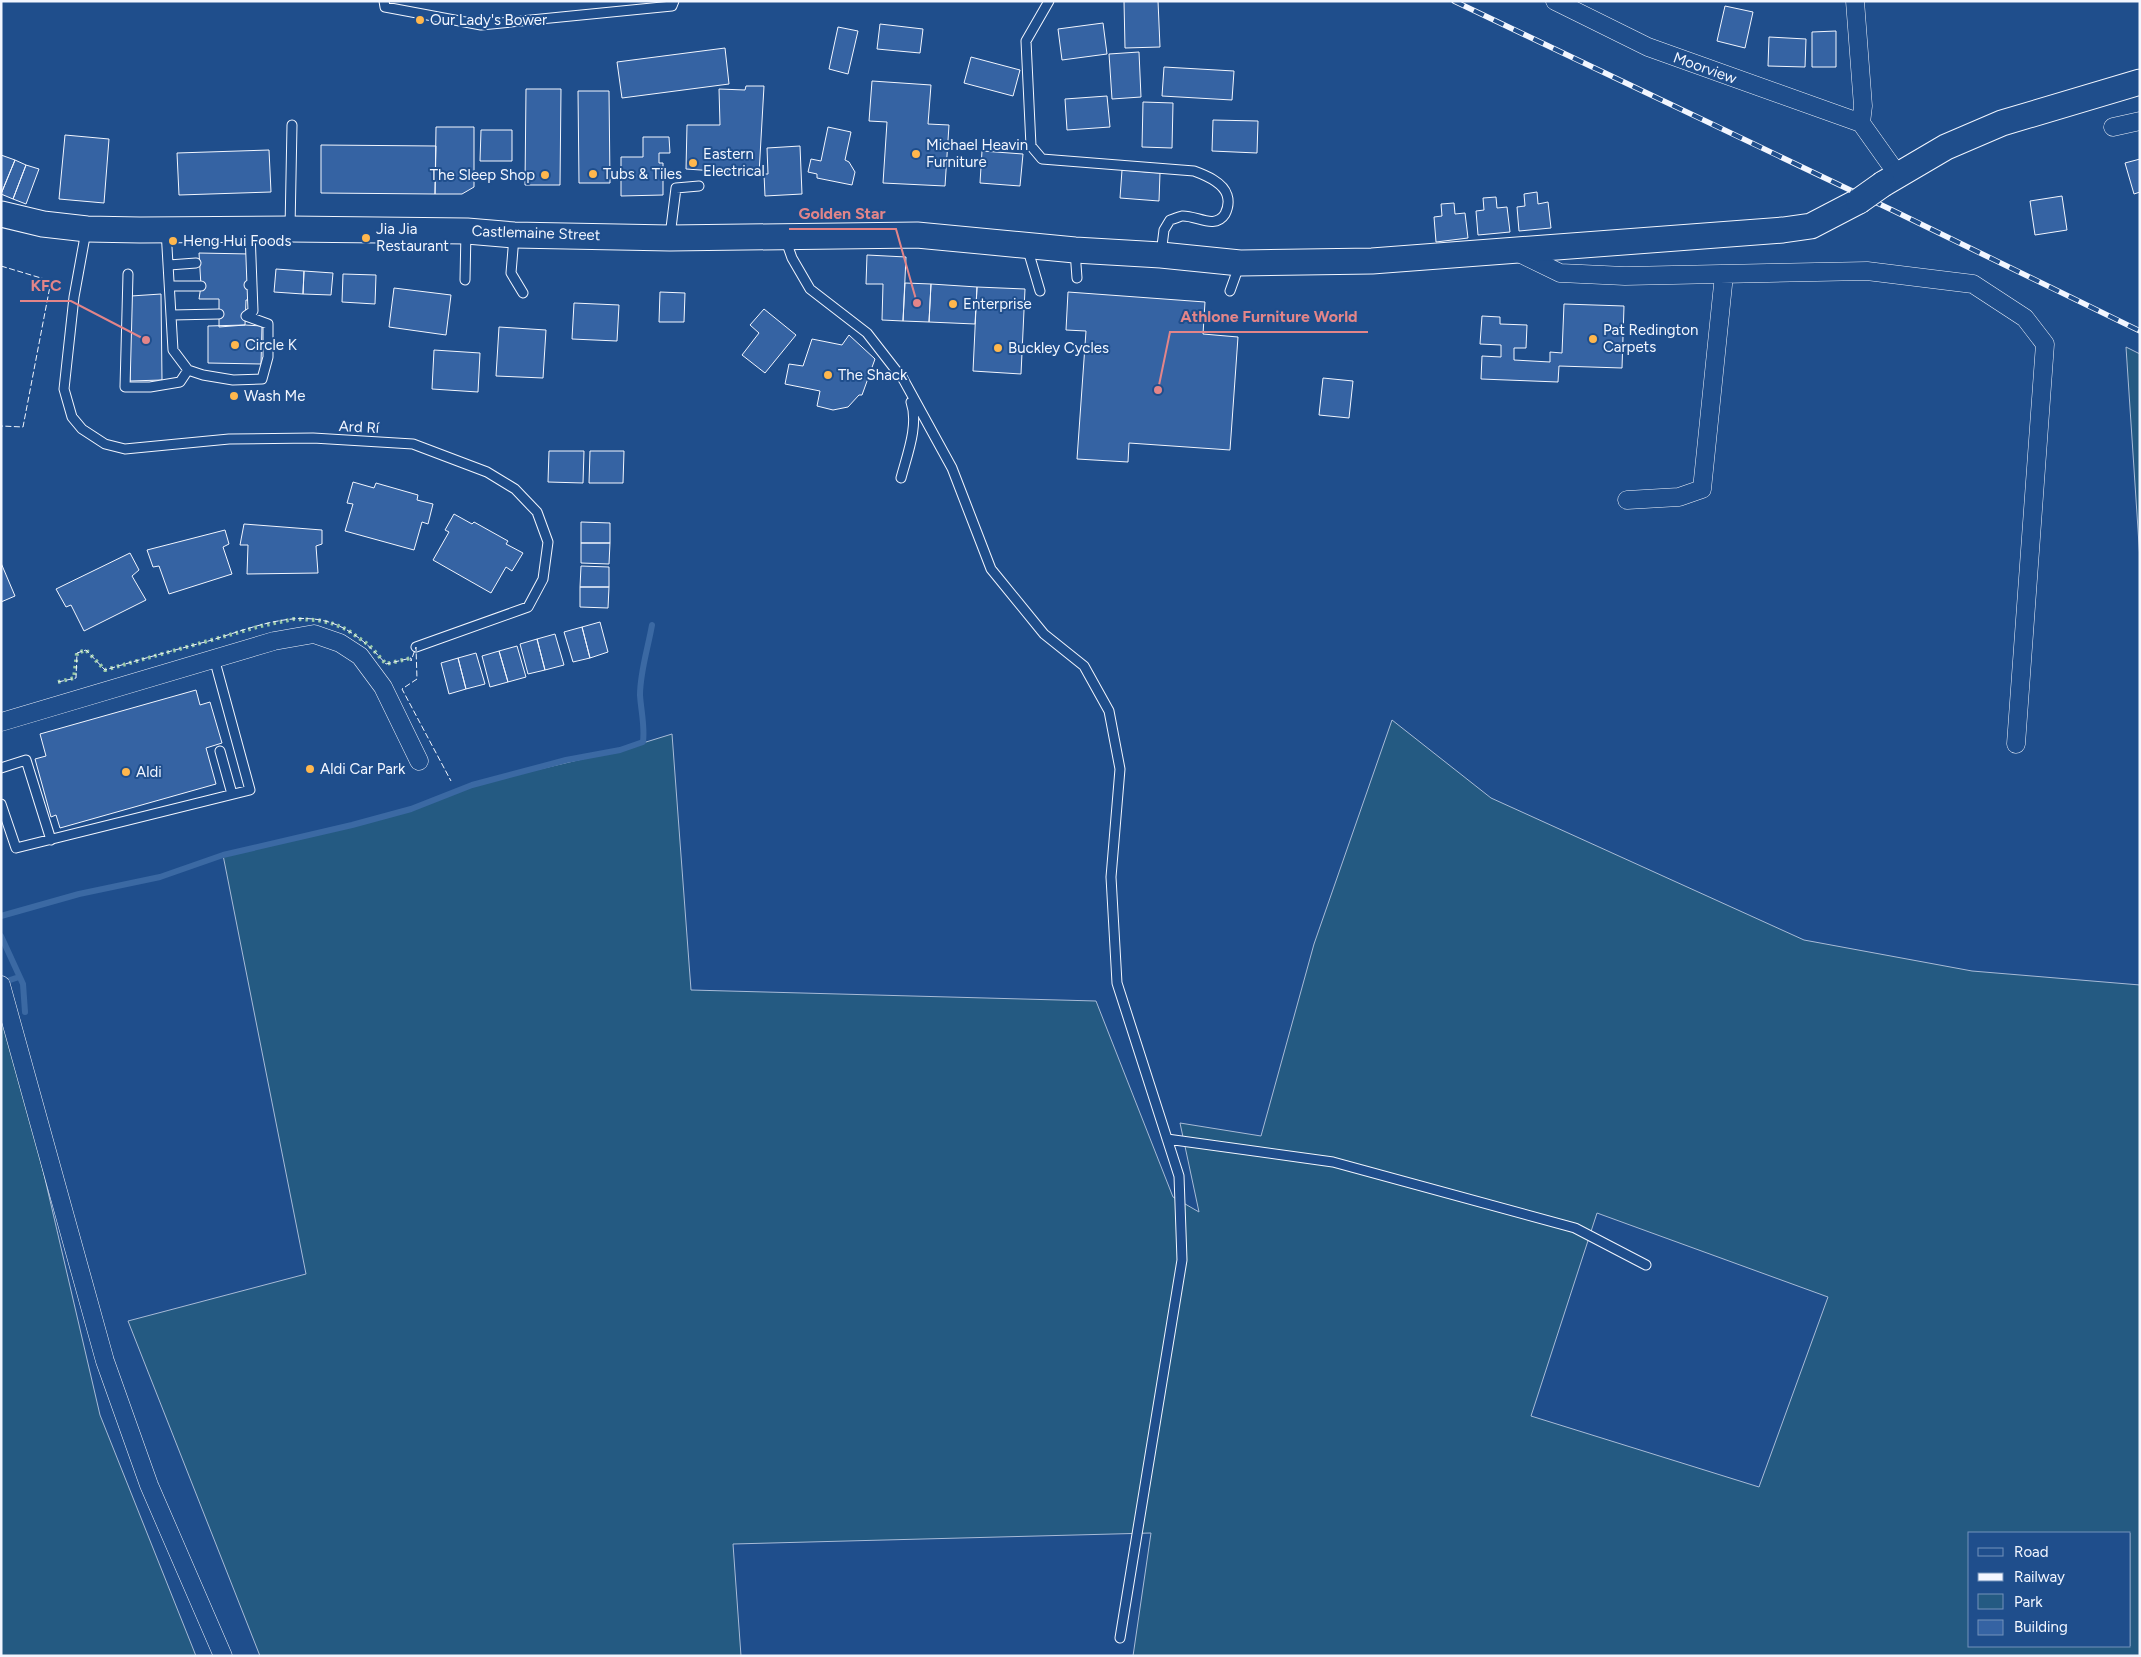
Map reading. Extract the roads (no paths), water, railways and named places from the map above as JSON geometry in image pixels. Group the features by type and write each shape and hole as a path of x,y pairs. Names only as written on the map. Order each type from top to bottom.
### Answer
{"main road":[{"name":"Castlemaine Street","path":"1,214 43,224 87,229 466,231 514,235 670,238 778,236 871,231 1240,263 1372,262 1518,252 1811,226 1859,201 1946,147 2002,123 2140,82"}],"street":[{"name":"Moorview","path":"1555,1 1648,47 1861,123"},
{"path":"1855,1 1862,106 1861,123 1890,180"},
{"path":"2113,127 2140,121"},
{"path":"1518,252 1560,272 1625,276 1867,271 1973,284 2025,318 2045,344 2016,744"},
{"path":"1627,500 1679,497 1702,489 1724,275"},
{"path":"1,722 274,641 314,634 340,643 360,656 383,687 419,761"},
{"path":"3,991 104,1361 149,1485 223,1656"}],"lane":[{"path":"384,1 385,7 481,26 672,6 674,1"},
{"path":"1049,1 1026,41 1031,146 1042,159 1194,170 1206,175 1225,189 1228,199 1227,209 1223,217 1213,222 1182,216 1170,220 1164,230 1161,255"},
{"path":"290,229 292,125"},
{"path":"670,238 676,188 699,186"},
{"name":"Ard Rí","path":"87,229 74,297 64,389 72,417 82,428 105,444 125,448 229,439 313,438 413,444 487,472 515,489 537,512 548,542 543,579 528,607 416,647"},
{"path":"166,230 173,350 188,370 203,375 233,380 262,379 268,357 268,324 246,316 253,311 250,285 250,229"},
{"path":"465,280 466,231"},
{"path":"514,235 511,273 523,293"},
{"path":"778,236 810,290 867,333 901,375 952,468 991,569 1044,634 1084,666 1109,711 1120,769 1111,877 1116,983 1179,1176 1182,1260 1120,1638"},
{"path":"1026,245 1040,291"},
{"path":"1075,250 1077,278"},
{"path":"168,265 196,263"},
{"path":"1230,291 1240,263"},
{"path":"128,274 124,387 150,387 180,382 188,370"},
{"path":"170,286 201,286"},
{"path":"172,315 219,314"},
{"path":"901,375 914,411 902,478"},
{"path":"1,804 16,848 250,790 214,658"},
{"path":"220,751 232,794"},
{"path":"1,768 26,760 51,840"},
{"path":"1167,1139 1333,1162 1575,1228 1646,1265"}],"waterway":[{"path":"1,916 79,894 160,877 223,855 352,825 411,809 472,785 566,760 620,750 643,742 644,730 640,686 652,625"},
{"path":"1,936 23,984 25,1012"},
{"path":"1,983 19,977"}],"railway":[{"path":"1454,1 1892,210 2140,331"}],"place":[{"name":"Our Lady's Bower","path":"420,20"},
{"name":"Michael Heavin Furniture","path":"916,154"},
{"name":"Eastern Electrical","path":"693,163"},
{"name":"Tubs & Tiles","path":"593,174"},
{"name":"The Sleep Shop","path":"545,175"},
{"name":"Jia Jia Restaurant","path":"366,238"},
{"name":"Heng Hui Foods","path":"173,241"},
{"name":"Golden Star","path":"917,303"},
{"name":"Enterprise","path":"953,304"},
{"name":"Pat Redington Carpets","path":"1593,339"},
{"name":"KFC","path":"146,340"},
{"name":"Circle K","path":"235,345"},
{"name":"Buckley Cycles","path":"998,348"},
{"name":"The Shack","path":"828,375"},
{"name":"Athlone Furniture World","path":"1158,390"},
{"name":"Wash Me","path":"234,396"},
{"name":"Aldi Car Park","path":"310,769"},
{"name":"Aldi","path":"126,772"}]}
